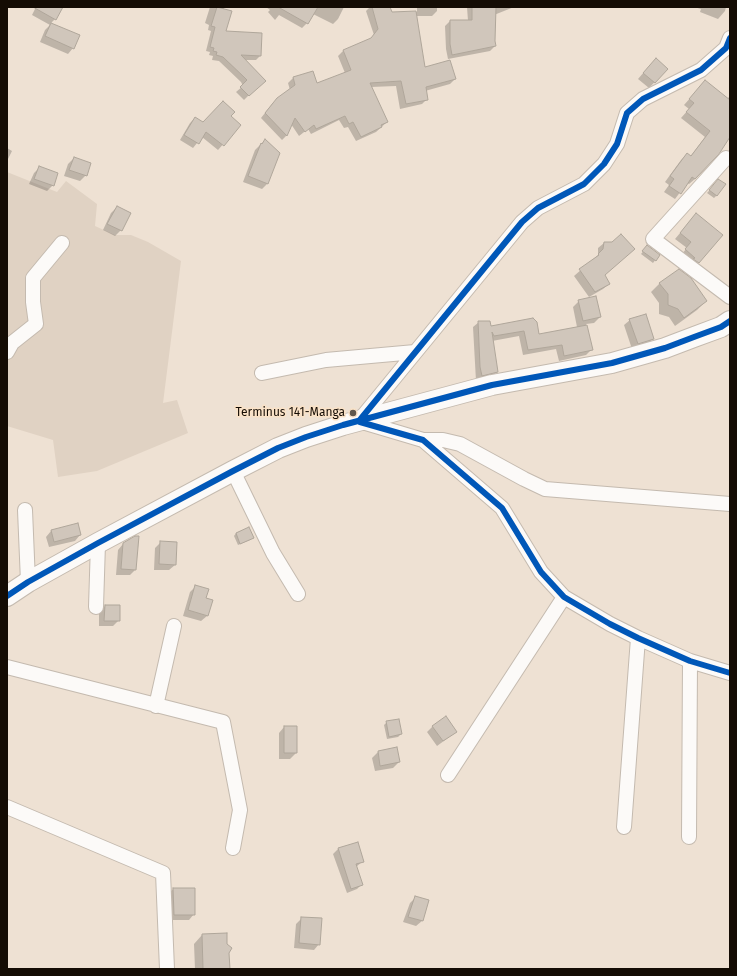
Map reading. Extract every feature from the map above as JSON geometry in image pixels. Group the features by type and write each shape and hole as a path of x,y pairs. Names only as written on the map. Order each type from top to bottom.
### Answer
{"street":[{"path":"359,422 522,222 538,208 584,184 604,164 617,144 628,113 643,99 701,70 726,48 730,38"},
{"path":"726,158 653,239 730,297"},
{"path":"7,352 12,343 36,324 33,302 33,278 62,243"},
{"path":"7,596 28,582 98,543 233,471 285,446 343,425 359,422 492,385 612,363 694,338 721,327 730,321"},
{"path":"262,373 326,360 415,352"},
{"path":"359,422 423,440 443,440 460,444 524,479 546,489 730,504"},
{"path":"423,440 502,508 541,572 564,597 610,624 638,638 690,660 730,673"},
{"path":"233,471 273,553 298,594"},
{"path":"25,510 28,582"},
{"path":"96,607 98,543"},
{"path":"448,775 564,597"},
{"path":"156,706 174,626"},
{"path":"624,827 638,638"},
{"path":"689,837 690,660"},
{"path":"7,667 223,722 240,810 233,848"},
{"path":"7,807 163,874 167,969"}],"shaded area":[{"path":"7,172 57,192 66,181 97,204 95,226 115,235 131,235 148,242 181,261 163,403 177,400 188,433 97,471 58,477 53,440 7,426"}],"building":[{"path":"33,7 63,7 56,20"},
{"path":"217,7 232,11 226,31 262,33 261,56 241,55 266,81 249,96 240,87 247,80 223,57 216,55 217,52 213,51 214,48 210,47 215,27 211,26"},
{"path":"278,7 318,7 308,24"},
{"path":"372,7 390,7 392,12 416,11 425,67 450,60 456,79 426,87 428,100 406,104 401,81 370,83 388,122 381,125 382,127 361,137 353,122 349,124 345,116 316,129 314,125 305,132 295,118 287,136 265,113 277,98 295,85 293,77 313,71 317,83 351,70 343,50 371,38 378,29"},
{"path":"472,7 496,7 496,46 452,55 450,44 450,20 472,20"},
{"path":"51,23 80,35 74,49 45,36"},
{"path":"656,58 668,69 655,83 643,73"},
{"path":"705,80 730,100 730,137 719,154 695,179 692,177 681,194 669,186 674,179 670,176 687,153 691,156 710,131 686,112 694,103 689,99"},
{"path":"223,101 235,112 231,116 241,125 224,146 206,132 199,144 184,135 195,117 203,122"},
{"path":"265,139 280,153 268,184 248,176 261,143 262,144"},
{"path":"74,157 91,163 87,176 69,170"},
{"path":"39,166 58,173 54,186 34,179"},
{"path":"718,179 726,184 717,196 709,190"},
{"path":"117,206 131,213 122,231 107,224"},
{"path":"696,213 723,235 699,263 693,259 695,258 685,249 691,242 680,233"},
{"path":"621,234 635,249 605,275 610,284 595,292 579,269 599,255 598,254 603,249 604,242 612,242"},
{"path":"647,245 660,255 656,261 642,251"},
{"path":"679,269 691,278 707,301 684,318 678,309 668,305 668,294 659,283"},
{"path":"596,296 601,317 583,321 578,300"},
{"path":"646,314 654,339 638,344 629,319"},
{"path":"533,318 537,322 539,334 587,325 593,350 564,356 562,345 528,350 524,331 494,336 492,332 498,372 482,376 480,367 478,321 490,321 491,326"},
{"path":"78,523 81,535 54,542 51,530"},
{"path":"249,527 254,538 240,544 236,533"},
{"path":"135,536 139,536 136,570 121,569 123,543"},
{"path":"160,541 177,542 176,565 159,564"},
{"path":"195,585 209,589 206,598 213,600 208,616 188,610"},
{"path":"105,605 120,605 120,621 104,621"},
{"path":"446,716 457,732 443,741 432,726"},
{"path":"399,719 402,734 389,737 386,721"},
{"path":"284,726 297,726 297,753 284,753"},
{"path":"397,747 400,762 380,766 378,751"},
{"path":"358,842 364,862 356,864 363,885 351,889 338,848"},
{"path":"173,888 195,888 195,915 174,915"},
{"path":"415,896 429,900 423,921 408,917"},
{"path":"301,917 322,918 320,945 299,943"},
{"path":"227,933 227,944 232,948 229,953 230,969 203,969 202,934"}],"cycle path":[{"path":"359,421 522,222 538,208 584,184 604,164 617,144 627,113 643,99 701,70 726,48 730,38"},
{"path":"7,596 28,582 98,543 233,471 278,448 306,437 343,425 492,385 612,363 665,348 721,327 730,321"},
{"path":"360,422 423,440 502,508 541,572 564,597 610,624 638,638 690,661 730,673"}],"place":[{"name":"Terminus 141-Manga","path":"353,413"}]}
